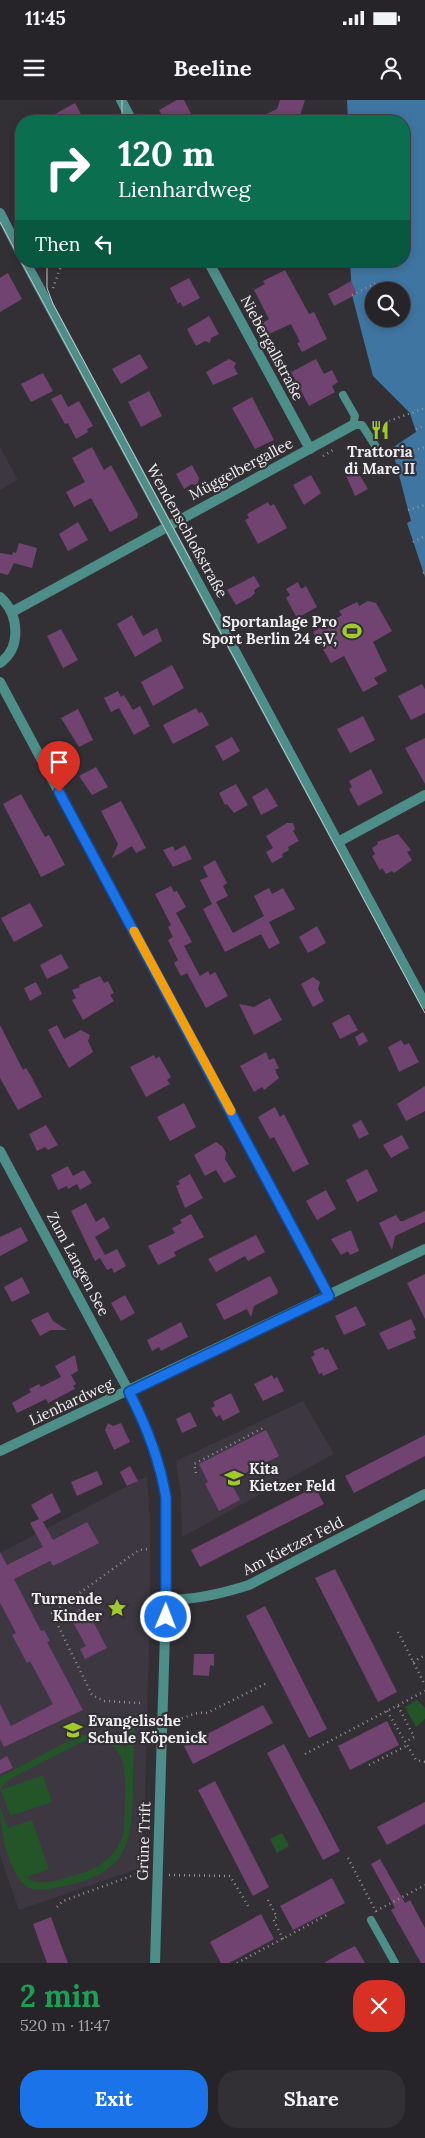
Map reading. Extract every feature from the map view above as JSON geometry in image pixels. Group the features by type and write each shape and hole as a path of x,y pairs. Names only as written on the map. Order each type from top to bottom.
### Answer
{"street":[{"path":"121,100 129,115"},
{"path":"0,213 15,242"},
{"name":"Wendenschloßstraße","path":"28,267 425,1004"},
{"name":"Niebergallstraße","path":"211,267 310,449"},
{"name":"Müggelbergallee","path":"12,612 353,425"},
{"path":"0,597 12,612 16,625 11,651 0,663"},
{"path":"0,682 329,1296"},
{"path":"338,842 425,795"},
{"name":"Zum Langen See","path":"0,1151 129,1392"},
{"name":"Lienhardweg","path":"0,1451 129,1392 425,1249"},
{"name":"Grüne Trift","path":"129,1392 152,1443 166,1498 166,1600 155,1963"},
{"name":"Am Kietzer Feld","path":"166,1600 188,1600 224,1593 248,1585 425,1494"}],"lane":[{"path":"343,395 355,416 353,425 362,425 378,450"},
{"path":"371,1920 395,1963"}],"path":[{"path":"48,306 61,267"},
{"path":"352,295 365,288"},
{"path":"370,428 425,408"},
{"path":"416,430 425,426"},
{"path":"394,456 425,447"},
{"path":"408,510 425,505"},
{"path":"413,542 425,536"},
{"path":"196,1473 194,1464 263,1428"},
{"path":"140,1702 104,1701 92,1694 52,1613 139,1550 150,1549"},
{"path":"398,1632 425,1685"},
{"path":"413,1662 425,1655"},
{"path":"161,1721 178,1720 198,1712 207,1713 266,1683"},
{"path":"304,1754 425,1691"},
{"path":"369,1765 414,1737 398,1706"},
{"path":"387,1711 416,1760 425,1762"},
{"path":"348,1858 376,1911"},
{"path":"57,1907 62,1902 149,1869 158,1872 230,1876 250,1909"},
{"path":"371,1920 376,1911 425,1885"},
{"path":"268,1900 276,1917 273,1919 283,1939"},
{"path":"237,1963 327,1916"}],"shaded area":[{"path":"0,447 18,480 0,490"},
{"name":"Kita Kietzer Feld","path":"303,1401 334,1454 182,1537 181,1495 176,1461"},
{"name":"Evangelische Schule Köpenick","path":"147,1476 150,1521 150,1605 143,1867 19,1910 0,1855 0,1553"}],"green space":[{"path":"417,1700 425,1708 425,1719 416,1727 405,1707"},
{"path":"127,1719 135,1719 131,1824 124,1850 107,1869 94,1877 53,1888 28,1888 21,1881 10,1862 2,1828 0,1807 8,1828 32,1820 49,1869 27,1877 30,1880 49,1882 86,1872 108,1859 123,1835 125,1774 123,1764 115,1748 107,1743 84,1741 8,1780 0,1790 0,1777 78,1736 104,1735 116,1740 126,1749"},
{"path":"43,1775 52,1802 10,1816 1,1790"},
{"path":"282,1833 289,1846 277,1853 270,1839"}],"water":[{"path":"347,100 425,100 425,577 407,523 411,521 394,456 395,446 416,432 410,413 373,376 352,295 350,267 410,267 410,115 348,115"}],"building":[{"path":"177,100 184,100 191,114 162,115 159,110"},
{"path":"280,100 305,100 300,115 264,115 277,109"},
{"path":"75,103 81,115 53,115"},
{"path":"285,270 309,314 314,312 327,339 302,352 297,343 300,342 291,324 269,334 263,323 269,319 254,290 265,284 263,281"},
{"path":"8,273 22,299 0,312 0,278"},
{"path":"189,278 200,298 183,307 180,302 178,304 170,288"},
{"path":"351,281 357,294 334,306 328,294"},
{"path":"209,316 219,334 211,338 210,343 205,341 196,346 187,329"},
{"path":"140,354 148,368 121,384 112,369"},
{"path":"229,359 236,363 234,367 238,374 213,385 206,372"},
{"path":"316,359 324,374 332,370 338,382 332,386 335,392 309,406 291,372"},
{"path":"43,373 53,391 31,402 21,384"},
{"path":"149,391 162,416 141,427 128,402"},
{"path":"61,394 68,407 79,401 93,426 87,429 88,432 76,439 68,423 65,424 51,399"},
{"path":"252,397 274,440 255,449 232,408"},
{"path":"92,447 104,470 111,465 138,514 137,518 110,532 91,498 74,507 66,492 85,482 72,458"},
{"path":"192,465 199,478 197,486 192,484 184,489 176,474"},
{"path":"354,466 368,489 355,496 344,471"},
{"path":"311,475 321,493 304,505 293,485"},
{"path":"268,502 270,506 274,504 287,528 258,544 245,520 249,518 247,514"},
{"path":"78,522 88,540 68,551 59,534"},
{"path":"19,543 37,548 32,568 14,563 8,575 0,573 0,553 12,555 13,552 16,553"},
{"path":"254,576 260,586 254,590 255,593 251,597 236,605 227,590"},
{"path":"298,582 301,589 306,586 317,607 297,618 286,598 290,595 286,589"},
{"name":"Sportanlage Pro Sport Berlin 24 e,V,","path":"368,601 376,603 392,631 373,642 387,671 374,678 378,684 363,692 344,656 331,663 313,632 342,615 339,611 357,602 359,606"},
{"path":"132,615 143,636 157,628 162,641 135,657 117,624"},
{"path":"61,629 78,660 63,668 47,636"},
{"path":"172,665 184,688 153,706 141,682"},
{"path":"422,684 425,689 425,713 411,720 398,696"},
{"path":"118,691 121,697 124,695 133,710 140,706 150,726 134,735 119,708 111,712 104,698"},
{"path":"196,708 199,713 202,712 209,725 173,744 163,725"},
{"path":"78,709 93,740 79,747 61,718"},
{"path":"363,716 375,740 350,753 337,729"},
{"path":"232,737 240,751 223,761 215,746"},
{"path":"425,738 425,784 405,748"},
{"path":"96,767 108,787 92,795 79,776"},
{"path":"371,769 383,793 358,806 349,789 352,787 349,781"},
{"path":"236,784 248,805 234,813 227,804 225,805 219,793"},
{"path":"267,788 278,806 261,815 252,797"},
{"path":"21,794 45,837 49,835 65,865 41,877 3,804"},
{"path":"121,801 146,848 136,853 132,846 112,858 118,844 101,811"},
{"path":"287,823 293,823 295,829 293,831 299,841 288,847 289,850 282,854 283,857 272,863 266,852 273,848 266,836"},
{"path":"398,834 411,850 407,852 412,860 394,873 392,871 386,874 382,868 380,870 372,856 375,854 372,848 378,844 377,842"},
{"path":"185,845 192,859 173,867 163,850 173,846 175,851"},
{"path":"215,860 227,883 223,886 228,896 216,902 233,933 264,916 254,896 269,888 272,894 283,888 295,909 269,922 280,943 269,949 261,934 225,952 203,909 212,904 200,880 208,877 203,867"},
{"path":"171,886 174,892 177,891 186,907 176,913 192,942 184,946 200,976 208,971 210,975 215,972 228,996 206,1008 187,973 181,976 174,963 178,960 168,940 173,937 168,927 171,925 155,894"},
{"path":"30,903 43,926 14,942 1,918"},
{"path":"317,926 326,943 308,953 299,937"},
{"path":"61,954 69,968 47,979 40,965"},
{"path":"100,976 104,983 108,981 114,993 110,995 114,1001 83,1020 72,1000 76,998 72,990"},
{"path":"313,977 320,982 318,989 324,1001 313,1007 301,984"},
{"path":"36,982 42,994 30,1001 24,988"},
{"path":"270,998 282,1020 254,1035 239,1004 254,1007"},
{"path":"349,1014 358,1030 340,1039 332,1023"},
{"path":"0,1025 23,1070 26,1068 42,1097 18,1110 0,1078"},
{"path":"57,1025 64,1039 81,1030 90,1035 88,1041 93,1052 69,1068 48,1030"},
{"path":"363,1032 368,1041 359,1046 355,1037"},
{"path":"401,1040 404,1045 409,1043 419,1062 399,1072 388,1047"},
{"path":"266,1052 269,1060 274,1058 279,1068 275,1070 279,1078 264,1090 262,1087 254,1092 240,1066"},
{"path":"154,1055 156,1059 159,1056 171,1077 167,1080 170,1084 146,1097 130,1067"},
{"path":"425,1086 425,1111 406,1121 397,1104"},
{"path":"184,1103 196,1127 170,1141 157,1117"},
{"path":"275,1107 280,1117 284,1114 309,1164 293,1172 274,1137 270,1139 258,1117"},
{"path":"361,1120 369,1134 359,1139 352,1125"},
{"path":"46,1125 58,1145 48,1150 45,1147 37,1151 29,1134"},
{"path":"402,1135 409,1148 391,1158 383,1145"},
{"path":"216,1142 223,1147 226,1153 225,1159 236,1177 224,1183 216,1170 205,1176 194,1155"},
{"path":"68,1166 73,1176 84,1170 92,1183 80,1190 77,1184 68,1189 67,1186 58,1190 51,1175"},
{"path":"367,1169 378,1191 357,1202 346,1180"},
{"path":"190,1174 203,1198 185,1208 176,1186 180,1184 178,1181"},
{"path":"326,1190 336,1209 317,1220 306,1201"},
{"path":"86,1203 96,1222 104,1217 110,1228 95,1237 105,1255 117,1249 126,1266 114,1273 112,1268 107,1270 100,1258 95,1261 71,1211"},
{"path":"425,1211 425,1222 395,1236 392,1250 379,1223 396,1215 400,1221 403,1221"},
{"path":"191,1214 204,1237 174,1252 176,1256 158,1265 148,1246 175,1233 172,1228 182,1223 180,1220"},
{"path":"21,1227 28,1241 0,1256 0,1237"},
{"path":"351,1230 359,1251 350,1255 348,1251 341,1255 331,1239"},
{"path":"256,1235 265,1252 248,1261 245,1256 216,1272 208,1259"},
{"path":"425,1274 425,1319 407,1283"},
{"path":"270,1276 278,1291 277,1294 254,1306 251,1317 247,1309 224,1320 216,1304"},
{"path":"22,1277 30,1293 12,1302 4,1287"},
{"path":"125,1295 135,1313 121,1321 111,1303"},
{"path":"356,1306 366,1325 344,1335 335,1316"},
{"path":"48,1312 53,1321 67,1330 51,1330 40,1336 31,1320"},
{"path":"411,1319 416,1330 413,1331 416,1338 388,1350 379,1333"},
{"path":"181,1322 188,1337 161,1351 159,1347 152,1351 147,1340"},
{"path":"323,1347 325,1350 328,1349 338,1369 323,1376 322,1373 319,1374 311,1357 315,1355 313,1351"},
{"path":"75,1355 78,1371 71,1375 76,1384 73,1386 75,1389 48,1403 46,1399 17,1413 12,1403 31,1392 29,1389 39,1384 41,1387 61,1377 55,1366"},
{"path":"272,1375 274,1379 277,1377 284,1391 263,1401 254,1384"},
{"path":"231,1393 240,1412 223,1421 220,1415 216,1417 211,1408 215,1406 213,1402"},
{"path":"190,1412 197,1426 182,1433 176,1419"},
{"path":"108,1423 113,1426 121,1423 130,1442 114,1450 105,1430"},
{"path":"266,1430 279,1456 230,1481 240,1500 219,1511 205,1484 208,1482 199,1464"},
{"path":"425,1435 425,1456 354,1493 345,1476"},
{"path":"130,1466 138,1481 127,1486 120,1472"},
{"path":"97,1471 103,1484 77,1496 71,1482"},
{"path":"315,1487 324,1504 200,1567 191,1550"},
{"path":"52,1493 61,1512 43,1522 53,1540 87,1522 99,1543 53,1566 50,1561 14,1579 41,1631 44,1630 50,1641 47,1642 83,1710 4,1747 0,1739 0,1704 11,1726 53,1704 30,1661 27,1663 12,1635 16,1633 0,1603 0,1552 7,1565 43,1547 30,1523 39,1519 31,1505"},
{"path":"335,1569 397,1692 378,1702 315,1578"},
{"path":"85,1606 107,1648 85,1659 80,1649 86,1646 69,1615"},
{"path":"265,1606 327,1729 309,1738 246,1616"},
{"path":"194,1654 214,1654 214,1666 210,1665 209,1676 193,1675"},
{"path":"263,1705 273,1723 193,1764 184,1746"},
{"path":"387,1721 399,1745 350,1770 338,1746"},
{"path":"284,1744 340,1851 323,1860 267,1753"},
{"path":"7,1756 13,1768 0,1774 0,1760"},
{"path":"215,1781 269,1887 253,1896 198,1790"},
{"path":"425,1802 425,1824 387,1845 377,1827"},
{"path":"380,1859 405,1903 410,1900 425,1928 425,1963 421,1963 391,1910 395,1908 371,1864"},
{"path":"332,1878 345,1903 293,1930 280,1906"},
{"path":"261,1914 274,1939 229,1963 221,1963 210,1942"},
{"path":"51,1917 68,1963 47,1963 33,1924"},
{"path":"355,1946 365,1963 324,1963 341,1953"}],"tram line":[{"path":"122,100 122,115"},
{"path":"0,222 15,250"},
{"path":"24,267 425,1013"},
{"path":"47,267 47,288 53,304 191,561"}],"slow traffic":[{"path":"134,931 231,1111"}],"place":[{"name":"Trattoria di Mare II","path":"380,430"},
{"name":"Sportanlage Pro Sport Berlin 24 e,V,","path":"352,631"},
{"name":"Kita Kietzer Feld","path":"234,1478"},
{"name":"Turnende Kinder","path":"117,1608"},
{"name":"Evangelische Schule Köpenick","path":"73,1730"}],"route":[{"path":"59,792 329,1296 129,1392 152,1443 166,1498 166,1617"}]}
